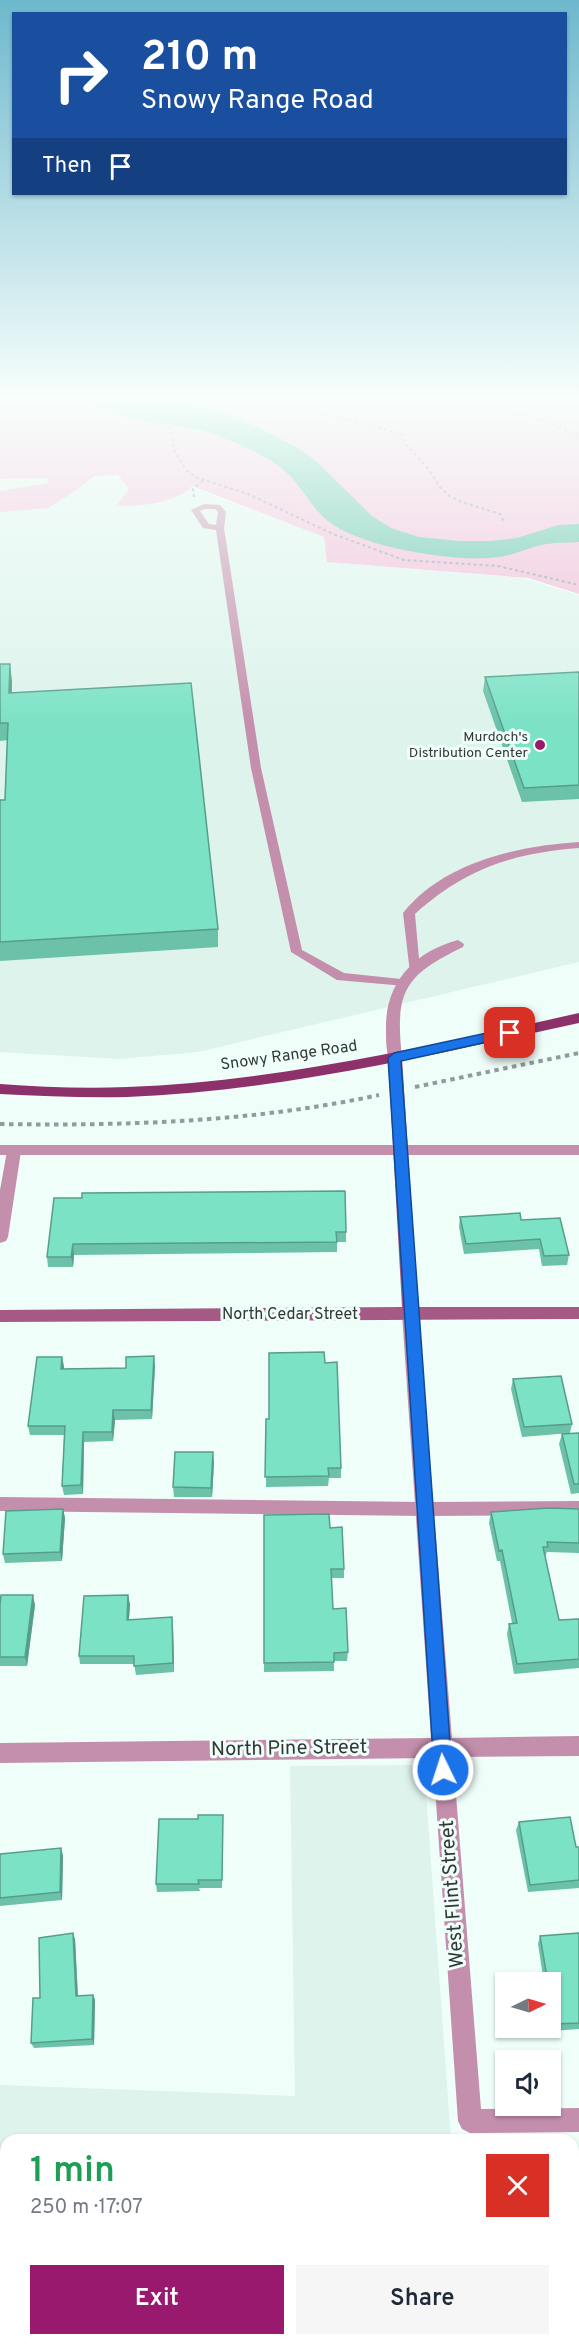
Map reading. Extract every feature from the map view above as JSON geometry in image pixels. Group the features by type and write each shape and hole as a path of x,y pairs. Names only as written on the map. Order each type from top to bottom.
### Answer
{"main road":[{"name":"Snowy Range Road","path":"0,1089 96,1092 191,1087 297,1075 394,1058 579,1018"}],"street":[{"name":"West Flint Street","path":"458,944 433,956 401,983 393,1002 390,1025 397,1091 410,1314 470,2121 579,2120"},
{"path":"0,1238 7,1150"},
{"name":"North Cedar Street","path":"0,1316 579,1313"},
{"name":"North Pine Street","path":"0,1753 579,1746"}],"lane":[{"path":"220,528 256,768 297,952 341,977 401,983"},
{"path":"414,970 409,913 424,898 456,876 493,858 530,850 579,845"},
{"path":"7,1150 579,1150"},
{"path":"0,1504 424,1509 579,1508"}],"path":[{"path":"272,505 333,534 383,553 413,561 498,566 579,585"},
{"path":"472,505 500,514 504,523"},
{"path":"0,1124 92,1125 219,1121 346,1103 579,1053"}],"shaded area":[{"path":"0,505 240,505 325,537 327,562 522,578 579,595 579,962 198,1052 119,1059 0,1052"},
{"path":"0,505 52,505 48,508 0,512"},
{"path":"242,505 579,505 579,594 528,578 327,562 324,537"},
{"path":"313,505 361,505 372,516 391,528 419,537 459,541 517,538 558,525 579,524 579,542 547,544 505,556 460,558 410,551 363,539 343,531"},
{"path":"424,1765 451,2134 0,2134 0,2085 295,2096 290,1766"}],"building":[{"path":"0,664 10,664 9,693 191,683 218,929 0,942 0,800 5,800 8,723 0,723"},
{"name":"Murdoch's Distribution Center","path":"579,672 579,785 524,788 485,677"},
{"path":"345,1191 346,1232 336,1232 337,1242 73,1244 71,1257 47,1257 54,1198 82,1198 82,1193"},
{"path":"520,1213 521,1220 560,1218 569,1255 544,1256 540,1239 466,1244 460,1217"},
{"path":"324,1352 325,1363 337,1362 341,1468 328,1468 329,1476 265,1477 266,1419 269,1419 269,1353"},
{"path":"154,1356 151,1410 113,1410 112,1432 83,1432 81,1485 62,1486 65,1426 28,1426 37,1357 62,1357 61,1369 126,1368 126,1357"},
{"path":"561,1376 572,1424 524,1427 513,1379"},
{"path":"579,1433 579,1484 574,1484 562,1434"},
{"path":"175,1452 213,1452 211,1488 173,1487"},
{"path":"549,1508 579,1509 579,1543 547,1542 548,1547 543,1547 559,1620 579,1619 579,1659 517,1664 509,1624 517,1623 502,1550 499,1551 491,1512"},
{"path":"63,1509 60,1552 3,1554 6,1511"},
{"path":"329,1514 330,1528 342,1527 344,1569 331,1569 333,1609 346,1608 348,1652 334,1653 334,1662 264,1663 264,1515"},
{"path":"1,1595 33,1595 25,1657 0,1657"},
{"path":"128,1595 127,1620 172,1617 173,1663 134,1666 134,1656 79,1656 84,1596"},
{"path":"198,1815 223,1815 222,1880 198,1880 199,1884 156,1884 159,1819 198,1819"},
{"path":"570,1817 576,1847 579,1847 579,1880 530,1885 519,1822"},
{"path":"61,1848 60,1892 0,1898 0,1854"},
{"path":"73,1933 76,1996 93,1995 92,2039 31,2043 33,1998 40,1998 39,1938"},
{"path":"579,1933 579,2023 561,2024 561,1972 546,1972 540,1936"}],"place":[{"name":"Murdoch's Distribution Center","path":"540,745"}],"route":[{"path":"443,1770 394,1058 510,1033"}]}
